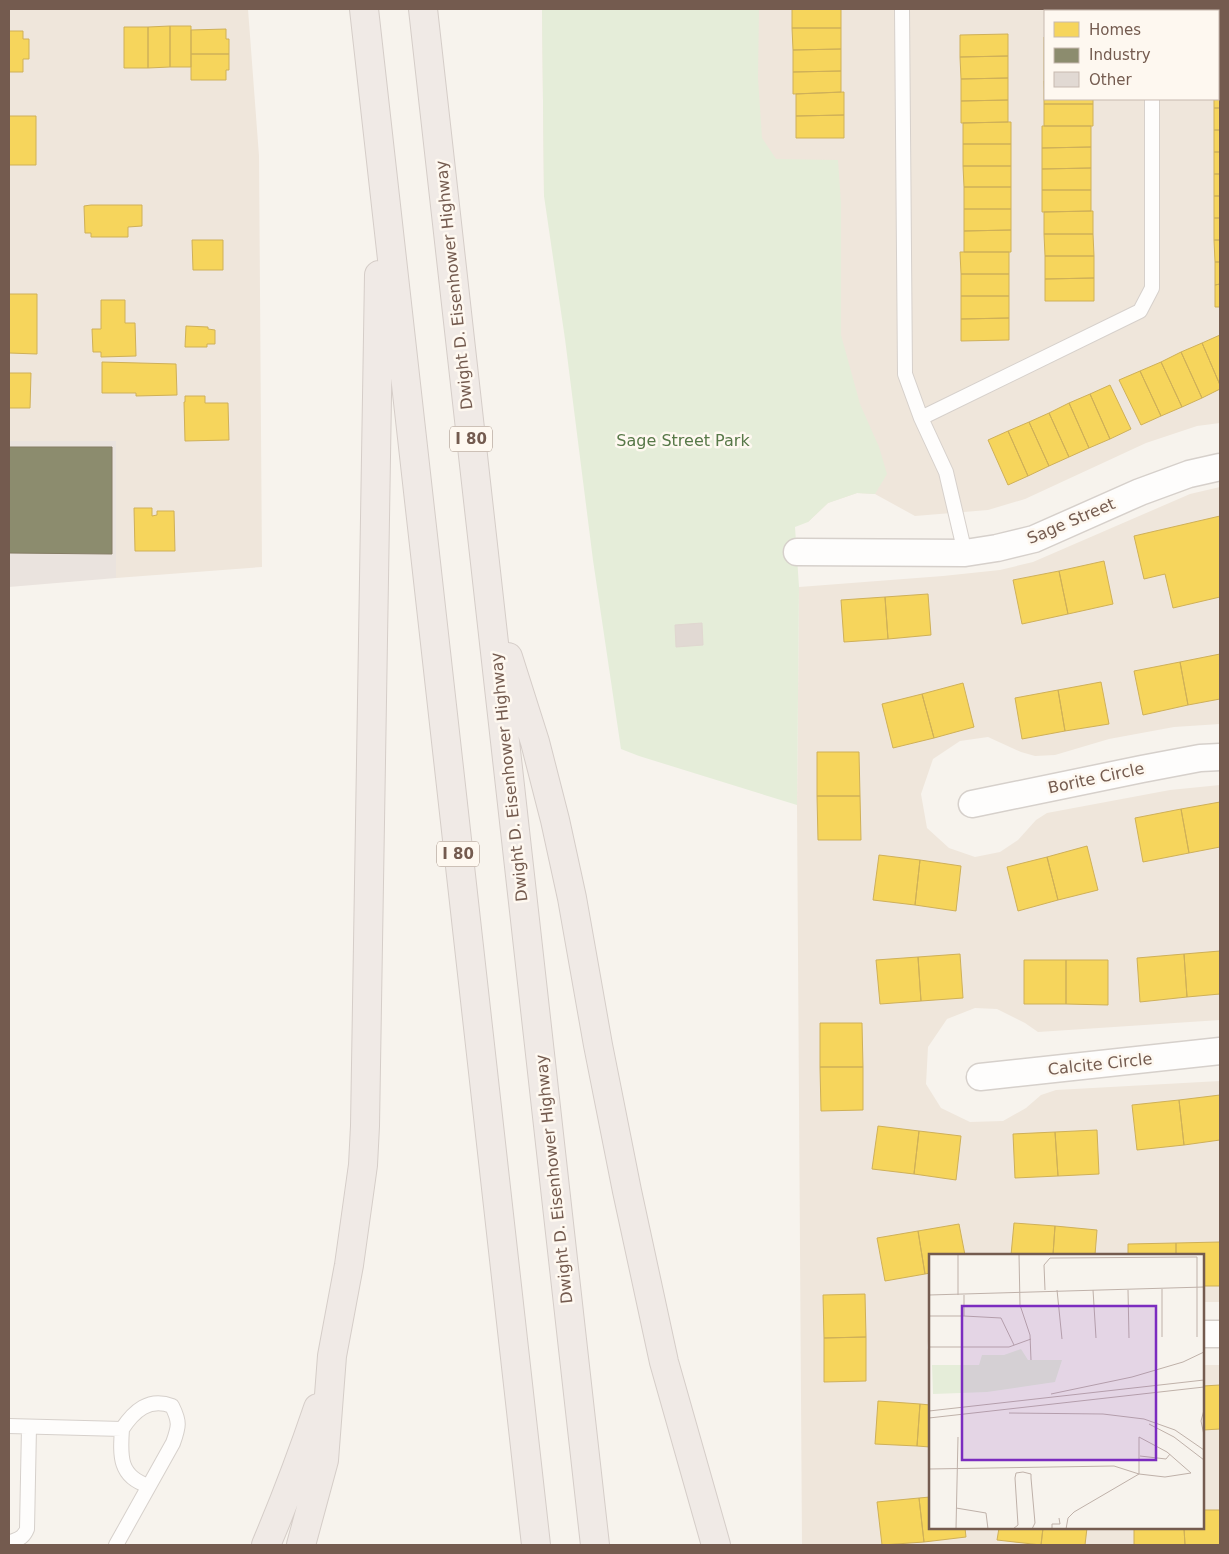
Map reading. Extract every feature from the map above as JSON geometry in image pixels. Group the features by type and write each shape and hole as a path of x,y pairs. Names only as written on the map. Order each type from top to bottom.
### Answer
{"highway":[{"name":"I 80","path":"364,9 536,1545"},
{"name":"Dwight D. Eisenhower Highway","path":"423,9 595,1545"},
{"path":"266,1545 302,1456 332,1356 349,1265 363,1165 381,164"},
{"path":"491,610 535,742 555,820 572,898 625,1181 662,1353 716,1545"},
{"path":"301,1545 324,1460 332,1356"}],"street":[{"name":"Sage Street","path":"797,552 966,553 997,548 1034,539 1140,492 1189,474 1220,467"},
{"name":"Borite Circle","path":"972,804 1200,758 1220,757"},
{"name":"Calcite Circle","path":"980,1077 1220,1051"},
{"path":"1204,1334 1220,1334"}],"lane":[{"path":"902,9 905,374 921,418 946,472 966,553"},
{"path":"921,418 1140,311 1152,288 1152,100"},
{"path":"116,1545 149,1486 173,1443 178,1418 172,1406 162,1402 150,1404 131,1415 122,1429 123,1465 131,1478 138,1483 149,1486"},
{"path":"9,1426 122,1429"},
{"path":"9,1543 20,1539 25,1535 26,1530 28,1427"}],"shaded area":[{"path":"9,9 248,9 259,156 262,567 116,578 116,441 9,441"},
{"path":"542,9 1220,9 1220,423 1197,426 1146,443 1025,499 988,510 915,516 875,494 857,493 828,503 808,522 544,196"},
{"path":"9,441 116,441 116,578 9,587"},
{"path":"1220,487 1220,724 1174,727 1109,739 1055,755 1035,756 1021,752 988,737 960,741 933,759 921,794 927,828 949,848 975,857 1000,852 1018,840 1036,820 1047,813 1170,790 1220,785 1220,1020 1038,1032 997,1009 975,1008 947,1019 928,1047 926,1084 941,1108 970,1122 1003,1121 1026,1108 1041,1095 1056,1090 1220,1081 1220,1302 1204,1302 1204,1254 929,1254 929,1333 927,1348 929,1353 929,1529 1204,1529 1204,1365 1220,1365 1220,1545 802,1545 797,805 799,587 1000,570 1033,562 1190,494"}],"green space":[{"name":"Sage Street Park","path":"542,9 759,9 758,78 762,138 776,159 838,160 841,203 841,335 860,404 879,447 887,474 875,494 857,493 828,503 808,522 795,527 799,587 797,805 621,749 593,560 565,339 544,196"}],"building: Homes":[{"path":"792,9 841,9 841,28 792,28"},
{"path":"170,26 191,26 191,67 170,67"},
{"path":"170,26 170,67 148,68 148,27"},
{"path":"124,27 148,27 148,68 124,68"},
{"path":"792,28 841,28 841,49 793,50"},
{"path":"226,29 226,39 229,39 229,54 191,54 191,30"},
{"path":"9,31 23,31 23,39 29,39 29,59 23,59 23,72 9,72"},
{"path":"1008,34 1008,56 960,57 960,35"},
{"path":"1219,42 1220,42 1219,64"},
{"path":"841,49 841,71 793,72 793,50"},
{"path":"191,54 229,54 229,70 226,70 226,80 191,80"},
{"path":"1008,56 1008,78 961,79 960,57"},
{"path":"1219,64 1220,64 1219,86"},
{"path":"841,71 841,92 793,94 793,72"},
{"path":"1008,78 1008,100 961,101 961,79"},
{"path":"1220,86 1220,108 1214,108 1214,100 1219,100"},
{"path":"844,92 844,115 796,116 796,94"},
{"path":"1008,100 1008,122 961,123 961,101"},
{"path":"1044,100 1093,100 1093,104 1044,104"},
{"path":"1044,104 1093,104 1093,126 1044,126"},
{"path":"1214,108 1220,108 1220,130 1214,130"},
{"path":"844,115 844,138 796,138 796,116"},
{"path":"9,116 36,116 36,165 9,165"},
{"path":"1011,122 1011,144 963,144 963,123"},
{"path":"1042,126 1091,126 1091,147 1042,148"},
{"path":"1214,130 1220,130 1220,152 1214,152"},
{"path":"963,144 1011,144 1011,166 963,166"},
{"path":"1091,147 1091,168 1042,169 1042,148"},
{"path":"1214,152 1220,152 1220,174 1214,174"},
{"path":"963,166 1011,166 1011,187 964,187"},
{"path":"1091,168 1091,190 1042,190 1042,169"},
{"path":"1214,174 1220,174 1220,196 1214,196"},
{"path":"964,187 1011,187 1011,209 964,209"},
{"path":"1042,190 1091,190 1091,211 1042,212"},
{"path":"1214,196 1220,196 1220,218 1214,218"},
{"path":"142,205 142,226 128,227 128,237 91,237 91,233 85,233 84,206"},
{"path":"964,209 1011,209 1011,230 964,231"},
{"path":"1093,211 1093,234 1044,234 1044,212"},
{"path":"1214,218 1220,218 1220,240 1214,240"},
{"path":"1011,230 1011,252 964,252 964,231"},
{"path":"1044,234 1093,234 1094,256 1045,256"},
{"path":"192,240 223,240 223,270 193,270"},
{"path":"1214,240 1220,240 1220,262 1215,262"},
{"path":"960,252 1009,252 1009,274 961,274"},
{"path":"1045,256 1094,256 1094,278 1045,279"},
{"path":"1215,262 1220,262 1220,284 1215,285"},
{"path":"961,274 1009,274 1009,296 961,296"},
{"path":"1094,278 1094,301 1045,301 1045,279"},
{"path":"1220,284 1220,307 1215,307 1215,285"},
{"path":"9,294 37,294 37,354 9,353"},
{"path":"961,296 1009,296 1009,318 961,319"},
{"path":"101,300 125,300 125,323 135,323 136,356 101,357 101,352 93,352 92,329 101,329"},
{"path":"1009,318 1009,340 961,341 961,319"},
{"path":"186,326 208,327 208,329 215,330 215,344 207,344 207,347 185,347"},
{"path":"1220,335 1220,385 1202,343"},
{"path":"1202,343 1220,389 1202,398 1181,352"},
{"path":"1181,352 1202,398 1182,407 1161,362"},
{"path":"102,362 176,364 177,395 136,396 136,393 102,393"},
{"path":"1161,362 1182,407 1161,416 1140,371"},
{"path":"1140,371 1161,416 1141,425 1119,380"},
{"path":"9,373 31,373 30,408 9,408"},
{"path":"1110,385 1131,429 1110,439 1090,394"},
{"path":"1090,394 1110,439 1089,448 1069,403"},
{"path":"185,396 205,396 205,403 228,403 229,440 185,441"},
{"path":"1069,403 1089,448 1069,457 1049,413"},
{"path":"1049,413 1069,457 1049,466 1029,422"},
{"path":"1029,422 1049,466 1028,476 1008,431"},
{"path":"1008,431 1028,476 1008,485 988,440"},
{"path":"134,508 152,508 152,516 157,515 157,511 174,511 175,551 135,551"},
{"path":"1220,516 1220,597 1173,608 1165,574 1144,579 1134,536"},
{"path":"1104,561 1113,604 1068,614 1059,571"},
{"path":"1059,571 1068,614 1022,624 1013,580"},
{"path":"928,594 931,635 888,639 885,597"},
{"path":"885,597 888,639 844,642 841,600"},
{"path":"1220,654 1220,699 1188,705 1180,662"},
{"path":"1180,662 1188,705 1143,715 1134,671"},
{"path":"1101,682 1109,724 1065,731 1058,690"},
{"path":"963,683 974,727 934,738 922,694"},
{"path":"1058,690 1065,731 1022,739 1015,698"},
{"path":"922,694 934,738 893,748 882,704"},
{"path":"817,752 859,752 860,796 817,796"},
{"path":"817,796 860,796 861,840 818,840"},
{"path":"1220,802 1220,847 1189,853 1181,809"},
{"path":"1181,809 1189,853 1143,862 1135,818"},
{"path":"1087,846 1098,890 1058,900 1047,857"},
{"path":"879,855 920,860 915,905 873,900"},
{"path":"1047,857 1058,900 1018,911 1007,867"},
{"path":"920,860 961,866 956,911 915,905"},
{"path":"1220,951 1220,994 1187,997 1184,954"},
{"path":"960,954 963,998 921,1001 918,957"},
{"path":"1184,954 1187,997 1140,1002 1137,958"},
{"path":"918,957 921,1001 880,1004 876,960"},
{"path":"1024,960 1066,960 1066,1004 1024,1004"},
{"path":"1066,960 1108,960 1108,1005 1066,1004"},
{"path":"820,1023 862,1023 863,1067 820,1067"},
{"path":"820,1067 863,1067 863,1110 821,1111"},
{"path":"1220,1095 1220,1140 1184,1145 1179,1100"},
{"path":"1179,1100 1184,1145 1137,1150 1132,1105"},
{"path":"878,1126 919,1131 914,1174 872,1169"},
{"path":"1097,1130 1099,1174 1058,1176 1055,1132"},
{"path":"919,1131 961,1136 956,1180 914,1174"},
{"path":"1055,1132 1058,1176 1015,1178 1013,1134"},
{"path":"1014,1223 1055,1226 1053,1254 1011,1254"},
{"path":"959,1224 965,1254 929,1254 929,1273 925,1274 918,1231"},
{"path":"1055,1226 1097,1230 1095,1254 1053,1254"},
{"path":"918,1231 925,1274 885,1281 877,1238"},
{"path":"1220,1242 1220,1286 1204,1286 1204,1254 1176,1254 1176,1243"},
{"path":"1176,1243 1176,1254 1128,1254 1128,1244"},
{"path":"865,1294 866,1337 824,1338 823,1295"},
{"path":"866,1337 866,1381 824,1382 824,1338"},
{"path":"1220,1385 1220,1429 1204,1430 1204,1386"},
{"path":"878,1401 920,1404 917,1446 875,1444"},
{"path":"920,1404 929,1405 929,1447 917,1446"},
{"path":"929,1497 929,1529 965,1529 966,1537 924,1542 919,1498"},
{"path":"919,1498 924,1542 882,1545 877,1502"},
{"path":"1204,1510 1220,1510 1220,1545 1185,1545 1184,1529 1204,1529"},
{"path":"999,1529 1043,1529 1041,1545 997,1540"},
{"path":"1043,1529 1087,1529 1085,1545 1041,1545"},
{"path":"1134,1529 1184,1529 1185,1545 1134,1545"}],"building: Industry":[{"path":"9,447 112,447 112,554 9,553"}],"building: Other":[{"path":"702,623 703,645 676,647 675,625"}]}
